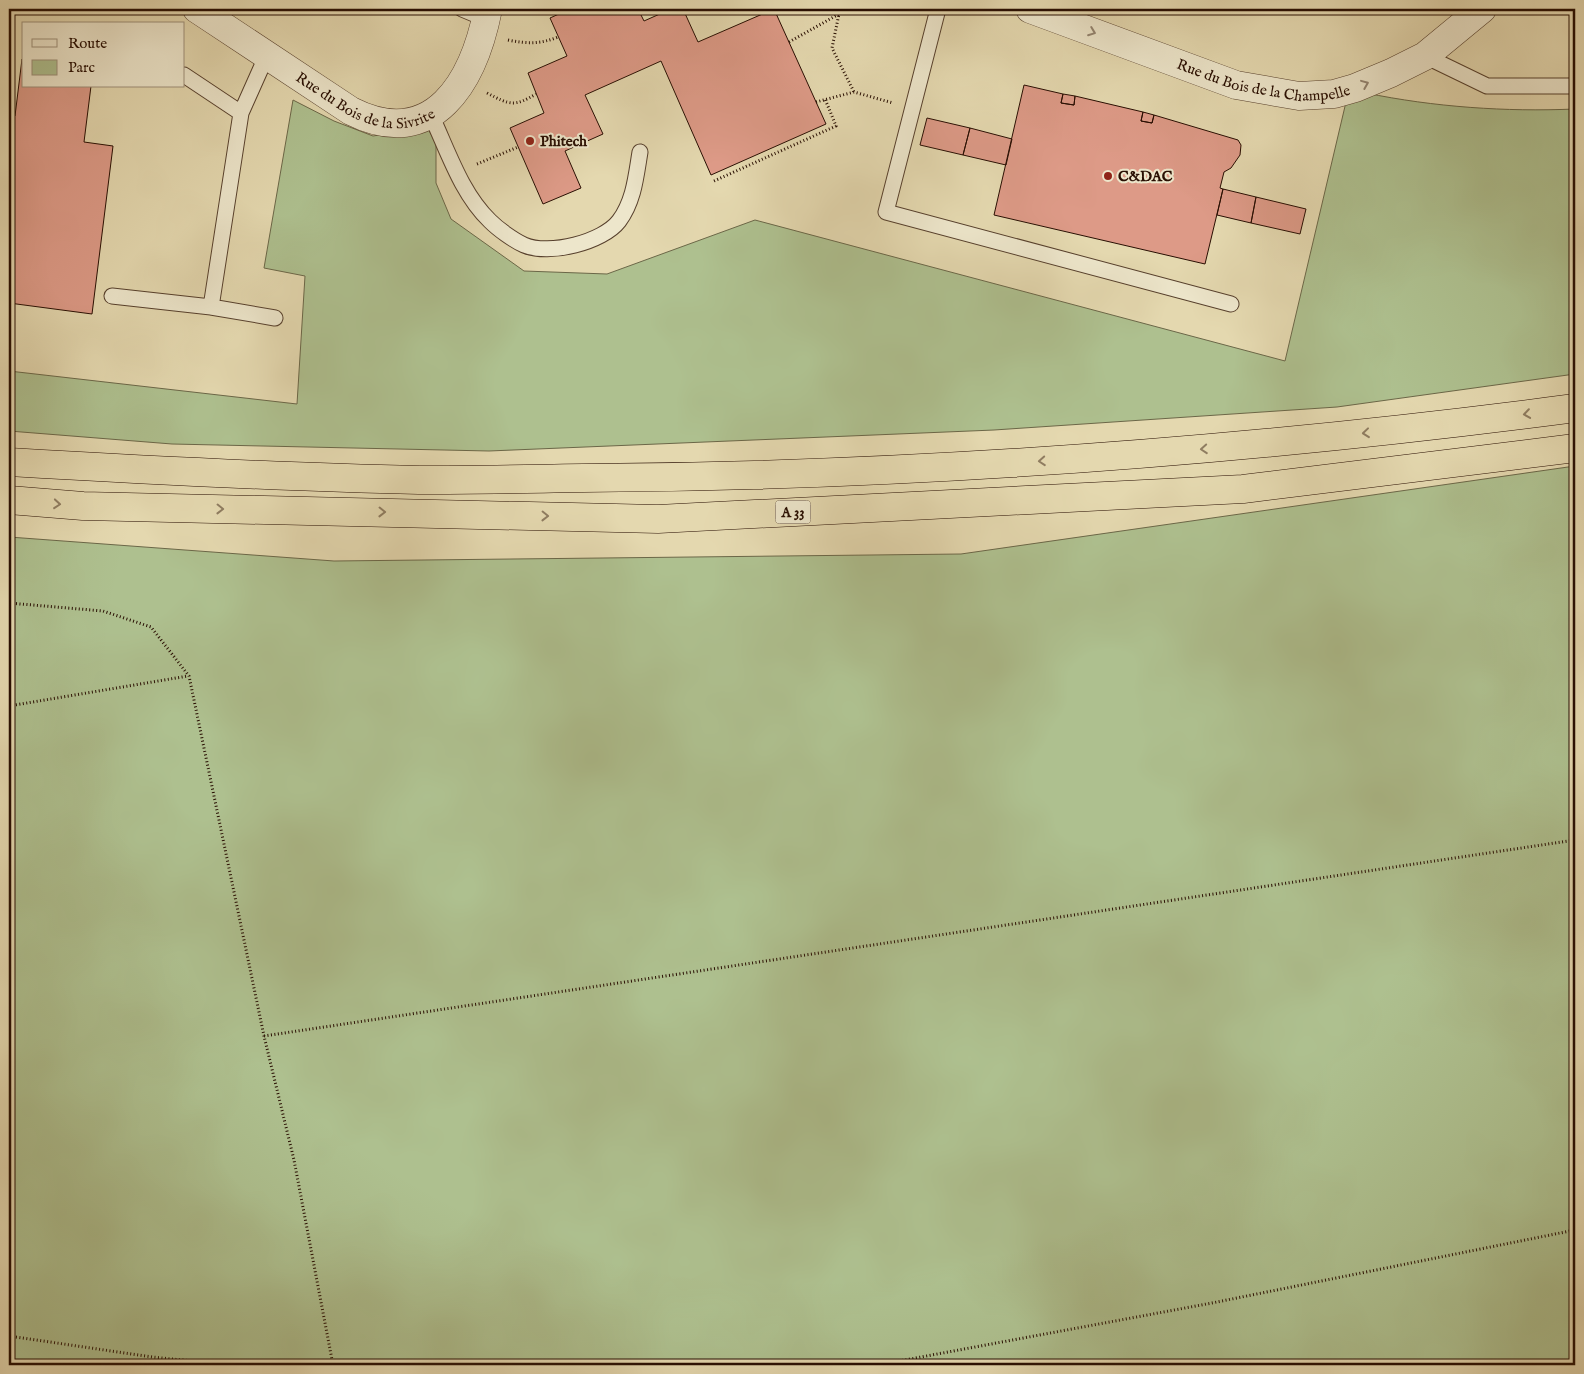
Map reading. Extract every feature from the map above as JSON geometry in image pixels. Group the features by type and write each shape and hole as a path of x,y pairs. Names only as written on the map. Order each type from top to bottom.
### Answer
{"highway":[{"path":"9,462 111,468 420,480 784,475 968,466 1237,447 1450,424 1575,408"},
{"name":"A 33","path":"9,500 83,506 658,518 1243,489 1575,448"}],"street":[{"name":"Rue du Bois de la Sivrite","path":"197,9 331,99 369,121 387,124 409,123 431,116 451,99 464,81 473,63 480,18"},
{"name":"Rue du Bois de la Champelle","path":"1030,9 1236,85 1269,93 1299,96 1334,94 1373,81 1425,56 1482,9"}],"lane":[{"path":"938,9 911,108 886,212 1231,304"},
{"path":"1425,56 1487,86 1575,86"},
{"path":"211,307 241,113 266,57"},
{"path":"185,76 241,113"},
{"path":"431,116 469,196 491,222 525,246 543,248 567,247 601,237 618,222 631,200 640,152"},
{"path":"112,296 211,307 275,318"}],"path":[{"path":"840,9 832,48 854,92"},
{"path":"789,42 839,14"},
{"path":"480,18 525,44 544,43 558,37"},
{"path":"464,81 509,104 522,102 536,94"},
{"path":"816,102 854,92 911,108"},
{"path":"714,181 836,126 825,99"},
{"path":"458,173 518,146"},
{"path":"9,603 102,611 150,627 189,676 264,1036 294,1160 333,1365"},
{"path":"9,706 189,676"},
{"path":"264,1036 1575,840"},
{"path":"878,1365 1212,1303 1575,1230"},
{"path":"9,1336 152,1357 234,1365"}],"green space":[{"path":"1366,93 1418,102 1496,109 1575,109 1575,374 1337,407 994,430 489,451 172,444 9,431 9,371 297,404 305,276 264,268 293,100 334,121 373,136 427,127 436,143 436,183 451,219 524,271 607,274 755,220 1285,361 1346,102"},
{"path":"1575,466 1575,1365 9,1365 9,537 334,561 961,554"}],"building":[{"path":"570,9 638,9 644,21 671,9 683,9 698,42 774,9 826,124 711,175 661,61 585,95 603,134 565,151 581,188 543,204 510,128 544,113 528,73 567,56 550,18"},
{"path":"22,59 22,88 91,88 84,142 113,146 92,314 9,303 9,115 15,116"},
{"path":"1024,85 1063,94 1061,103 1074,105 1075,96 1143,112 1141,121 1152,123 1154,115 1238,140 1241,145 1240,155 1231,168 1224,172 1220,188 1223,189 1205,264 994,215"},
{"path":"1063,94 1075,96 1074,105 1061,103"},
{"path":"1143,112 1154,115 1152,123 1141,121"},
{"path":"927,118 970,128 963,155 920,145"},
{"path":"970,128 1012,139 1006,165 963,155"},
{"path":"1223,189 1256,197 1251,223 1217,215"},
{"path":"1256,197 1306,209 1300,234 1251,223"}],"place":[{"name":"Phitech","path":"530,141"},
{"name":"C&DAC","path":"1108,176"}]}
